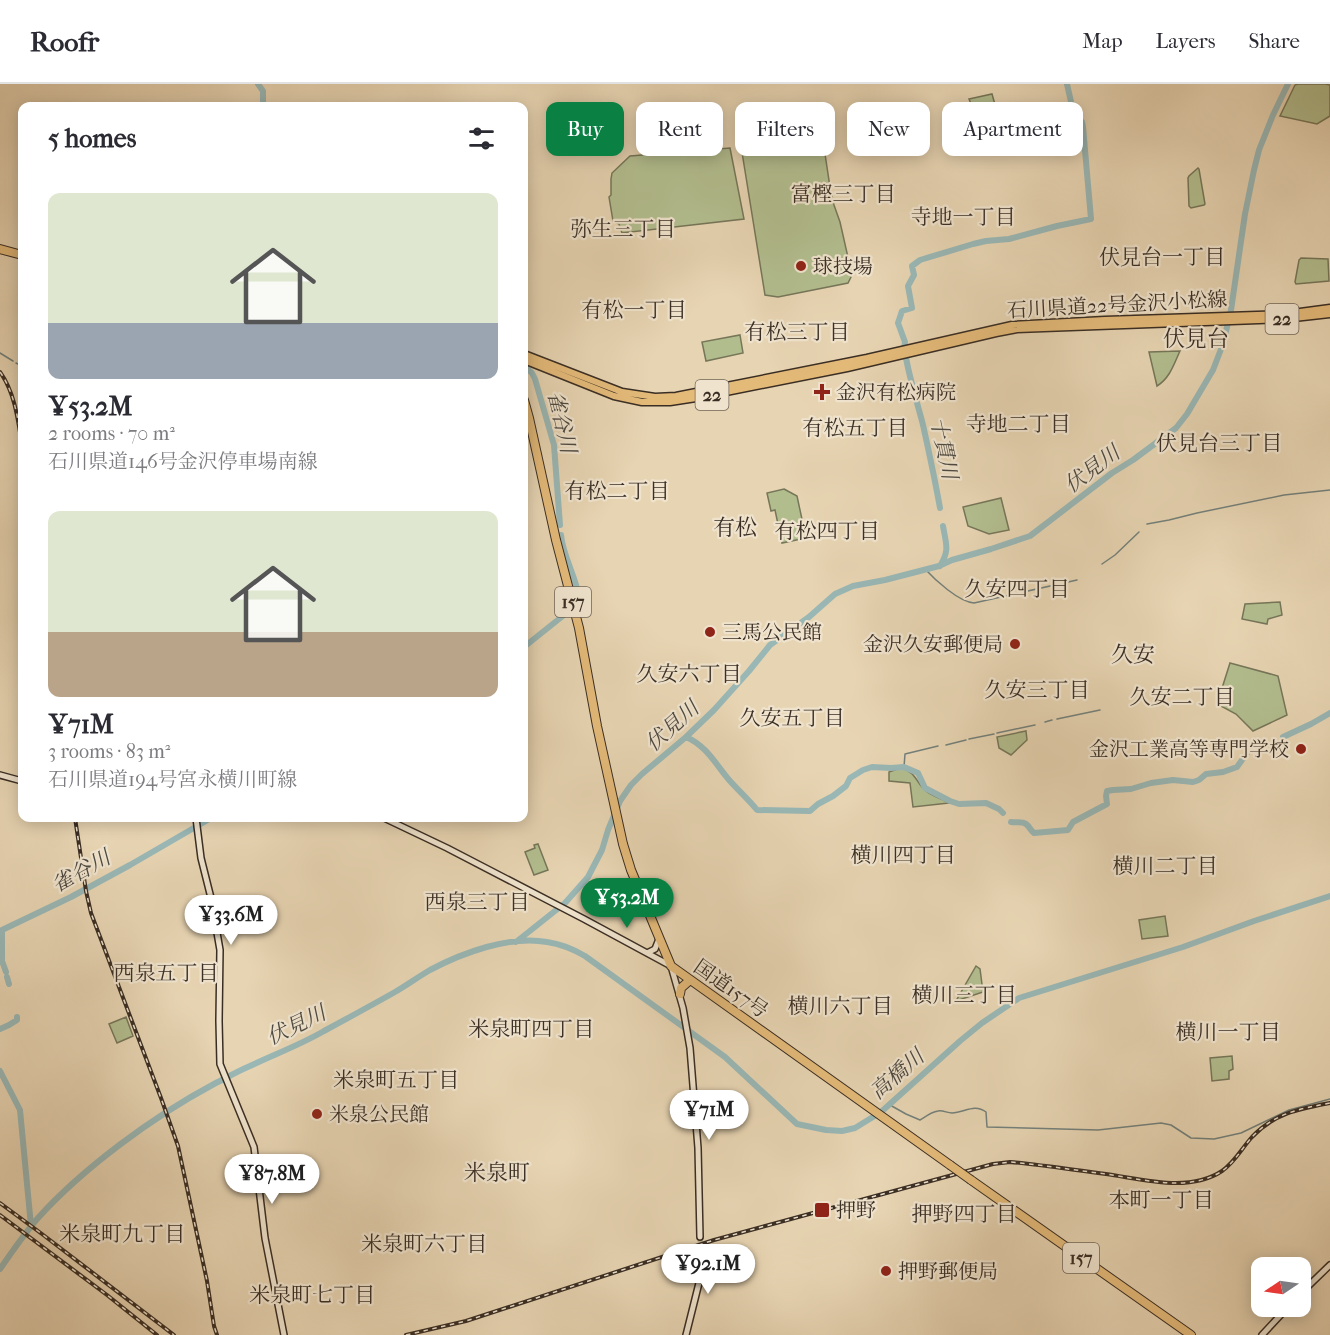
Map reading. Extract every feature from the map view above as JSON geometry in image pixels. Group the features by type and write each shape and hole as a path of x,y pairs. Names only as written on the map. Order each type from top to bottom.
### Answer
{"highway":[{"path":"0,249 18,254"},
{"name":"国道157号","path":"528,414 556,540 579,628 619,830 631,870 671,966 1191,1335"},
{"path":"680,994 681,988 690,980"}],"main road":[{"name":"石川県道22号金沢小松線","path":"528,356 599,385 634,395 655,397 694,394 1017,329 1220,319 1330,308"},
{"name":"石川県道22号金沢小松線","path":"1233,318 1290,318 1330,314"},
{"name":"石川県道22号金沢小松線","path":"528,362 614,396 642,402 660,402 696,398 847,368 905,352"},
{"path":"0,775 18,780"},
{"path":"392,822 447,848 671,966 680,994 689,1046 698,1148 700,1237"},
{"path":"196,824 220,951 220,1064 254,1147 265,1238 284,1335"},
{"path":"647,953 655,949 659,939"},
{"path":"686,1335 699,1283 700,1250"},
{"path":"1311,1283 1330,1265"},
{"path":"1262,1335 1279,1317"}],"green space":[{"path":"1295,85 1330,85 1330,116 1317,124 1280,116"},
{"path":"992,94 994,102 970,102 969,99"},
{"path":"730,148 744,219 622,233 619,224 613,221 609,197 612,173 630,156 723,156 723,149"},
{"path":"743,156 825,156 834,205 852,275 848,283 778,297 765,295"},
{"path":"1198,168 1205,204 1191,208 1188,178"},
{"path":"1301,258 1328,259 1329,281 1296,284"},
{"path":"740,335 743,353 706,361 702,342"},
{"path":"1180,351 1174,366 1157,386 1149,352"},
{"path":"784,489 797,496 806,538 782,543 775,510 771,511 767,493"},
{"path":"1001,498 1009,530 989,534 968,526 963,507"},
{"path":"1280,602 1282,615 1268,619 1267,624 1242,619 1245,604"},
{"path":"1230,663 1278,676 1287,715 1253,731 1236,714 1217,704"},
{"path":"1026,731 1027,740 1011,755 999,748 997,737"},
{"path":"900,768 913,774 928,793 949,803 913,807 910,783 889,781 889,772"},
{"path":"538,844 548,870 534,875 525,852 535,848 534,845"},
{"path":"1165,916 1168,936 1142,939 1139,920"},
{"path":"976,966 980,969 983,992 956,1001"},
{"path":"126,1017 133,1036 117,1043 109,1024"},
{"path":"1232,1056 1233,1069 1229,1071 1229,1079 1212,1081 1210,1058"}],"waterway":[{"name":"雀谷川","path":"258,84 263,91 263,102"},
{"name":"十貫川","path":"940,508 923,425 908,369 905,342 898,323 902,311 912,308 908,286 914,275 912,266 920,260 973,244 1009,239 1091,219 1083,127 1082,122 1074,115 1067,84"},
{"name":"伏見川","path":"516,942 565,903 588,877 602,850 620,801 631,785 714,710 770,645 809,617 835,594 853,586 939,566 1030,536 1112,473 1176,428 1213,370 1223,344 1231,310 1254,170 1259,150 1288,84"},
{"path":"0,353 13,361"},
{"name":"雀谷川","path":"528,370 535,379 554,445 560,525"},
{"path":"1147,524 1284,495 1330,490"},
{"name":"十貫川","path":"940,566 946,551 943,526"},
{"path":"1102,564 1139,532"},
{"name":"雀谷川","path":"561,535 575,581 579,608"},
{"path":"925,569 955,595 974,603 1077,580"},
{"name":"雀谷川","path":"528,644 569,611"},
{"path":"1057,719 1100,710"},
{"path":"1283,737 1330,713"},
{"path":"1045,722 1052,720"},
{"path":"997,733 1035,725"},
{"path":"969,739 994,734"},
{"path":"686,737 700,745 757,810 810,811 846,786 850,778 863,770 872,767 904,767 918,773 925,788 950,801 959,804 986,803 1003,813"},
{"path":"946,745 966,740"},
{"path":"904,767 905,754 938,746"},
{"path":"1011,822 1024,823 1034,833 1068,830 1073,822 1107,804 1107,791 1131,789 1173,780 1193,782 1206,774 1237,767 1252,746"},
{"name":"雀谷川","path":"6,972 2,961 2,930 71,897 204,822"},
{"name":"高橋川","path":"0,1269 33,1224 76,1180 120,1144 168,1111 236,1072 315,1036 430,970 457,957 487,947 533,940 557,944 580,953 725,1057 797,1124 842,1131 855,1128 881,1112 960,1041 1019,998 1183,947 1330,896"},
{"name":"雀谷川","path":"7,977 9,984"},
{"name":"雀谷川","path":"0,1029 17,1020 17,1017"},
{"name":"雀谷川","path":"0,1071 20,1110 31,1226"},
{"path":"890,1105 920,1120 938,1111 956,1113 977,1108 986,1112 987,1127 1098,1130 1161,1123 1171,1125 1191,1138 1214,1139 1241,1133 1289,1110 1330,1099"}],"tunnel":[{"path":"700,1237 700,1250"}],"railway":[{"path":"0,372 9,389 18,422"},
{"path":"76,822 91,913 178,1146 217,1335"},
{"path":"406,1335 466,1321 714,1240 993,1164 1022,1163 1165,1183 1209,1178 1227,1167 1252,1137 1270,1122 1288,1113 1330,1103"},
{"path":"0,1203 174,1335"},
{"path":"0,1215 157,1335"}],"place":[{"name":"球技場","path":"801,266"},
{"name":"金沢有松病院","path":"822,392"},
{"name":"三馬公民館","path":"710,632"},
{"name":"金沢久安郵便局","path":"1015,644"},
{"name":"金沢工業高等専門学校","path":"1301,749"},
{"name":"米泉公民館","path":"317,1114"},
{"name":"押野","path":"822,1210"},
{"name":"押野郵便局","path":"886,1271"}],"district":[{"name":"富樫三丁目","path":"843,194"},
{"name":"寺地一丁目","path":"963,217"},
{"name":"弥生三丁目","path":"623,229"},
{"name":"伏見台一丁目","path":"1162,257"},
{"name":"有松一丁目","path":"634,310"},
{"name":"有松三丁目","path":"797,332"},
{"name":"伏見台","path":"1196,339"},
{"name":"寺地二丁目","path":"1018,424"},
{"name":"有松五丁目","path":"855,428"},
{"name":"伏見台三丁目","path":"1219,443"},
{"name":"有松二丁目","path":"617,491"},
{"name":"有松","path":"735,528"},
{"name":"有松四丁目","path":"827,531"},
{"name":"久安四丁目","path":"1017,589"},
{"name":"久安","path":"1133,655"},
{"name":"久安六丁目","path":"689,674"},
{"name":"久安三丁目","path":"1037,690"},
{"name":"久安二丁目","path":"1182,697"},
{"name":"久安五丁目","path":"792,718"},
{"name":"横川四丁目","path":"903,855"},
{"name":"横川二丁目","path":"1165,866"},
{"name":"西泉三丁目","path":"477,902"},
{"name":"西泉五丁目","path":"166,973"},
{"name":"横川三丁目","path":"964,995"},
{"name":"横川六丁目","path":"840,1006"},
{"name":"米泉町四丁目","path":"531,1029"},
{"name":"横川一丁目","path":"1228,1032"},
{"name":"米泉町五丁目","path":"396,1080"},
{"name":"米泉町","path":"497,1173"},
{"name":"本町一丁目","path":"1161,1200"},
{"name":"押野四丁目","path":"964,1214"},
{"name":"米泉町九丁目","path":"122,1234"},
{"name":"米泉町六丁目","path":"424,1244"},
{"name":"米泉町七丁目","path":"312,1295"}]}
